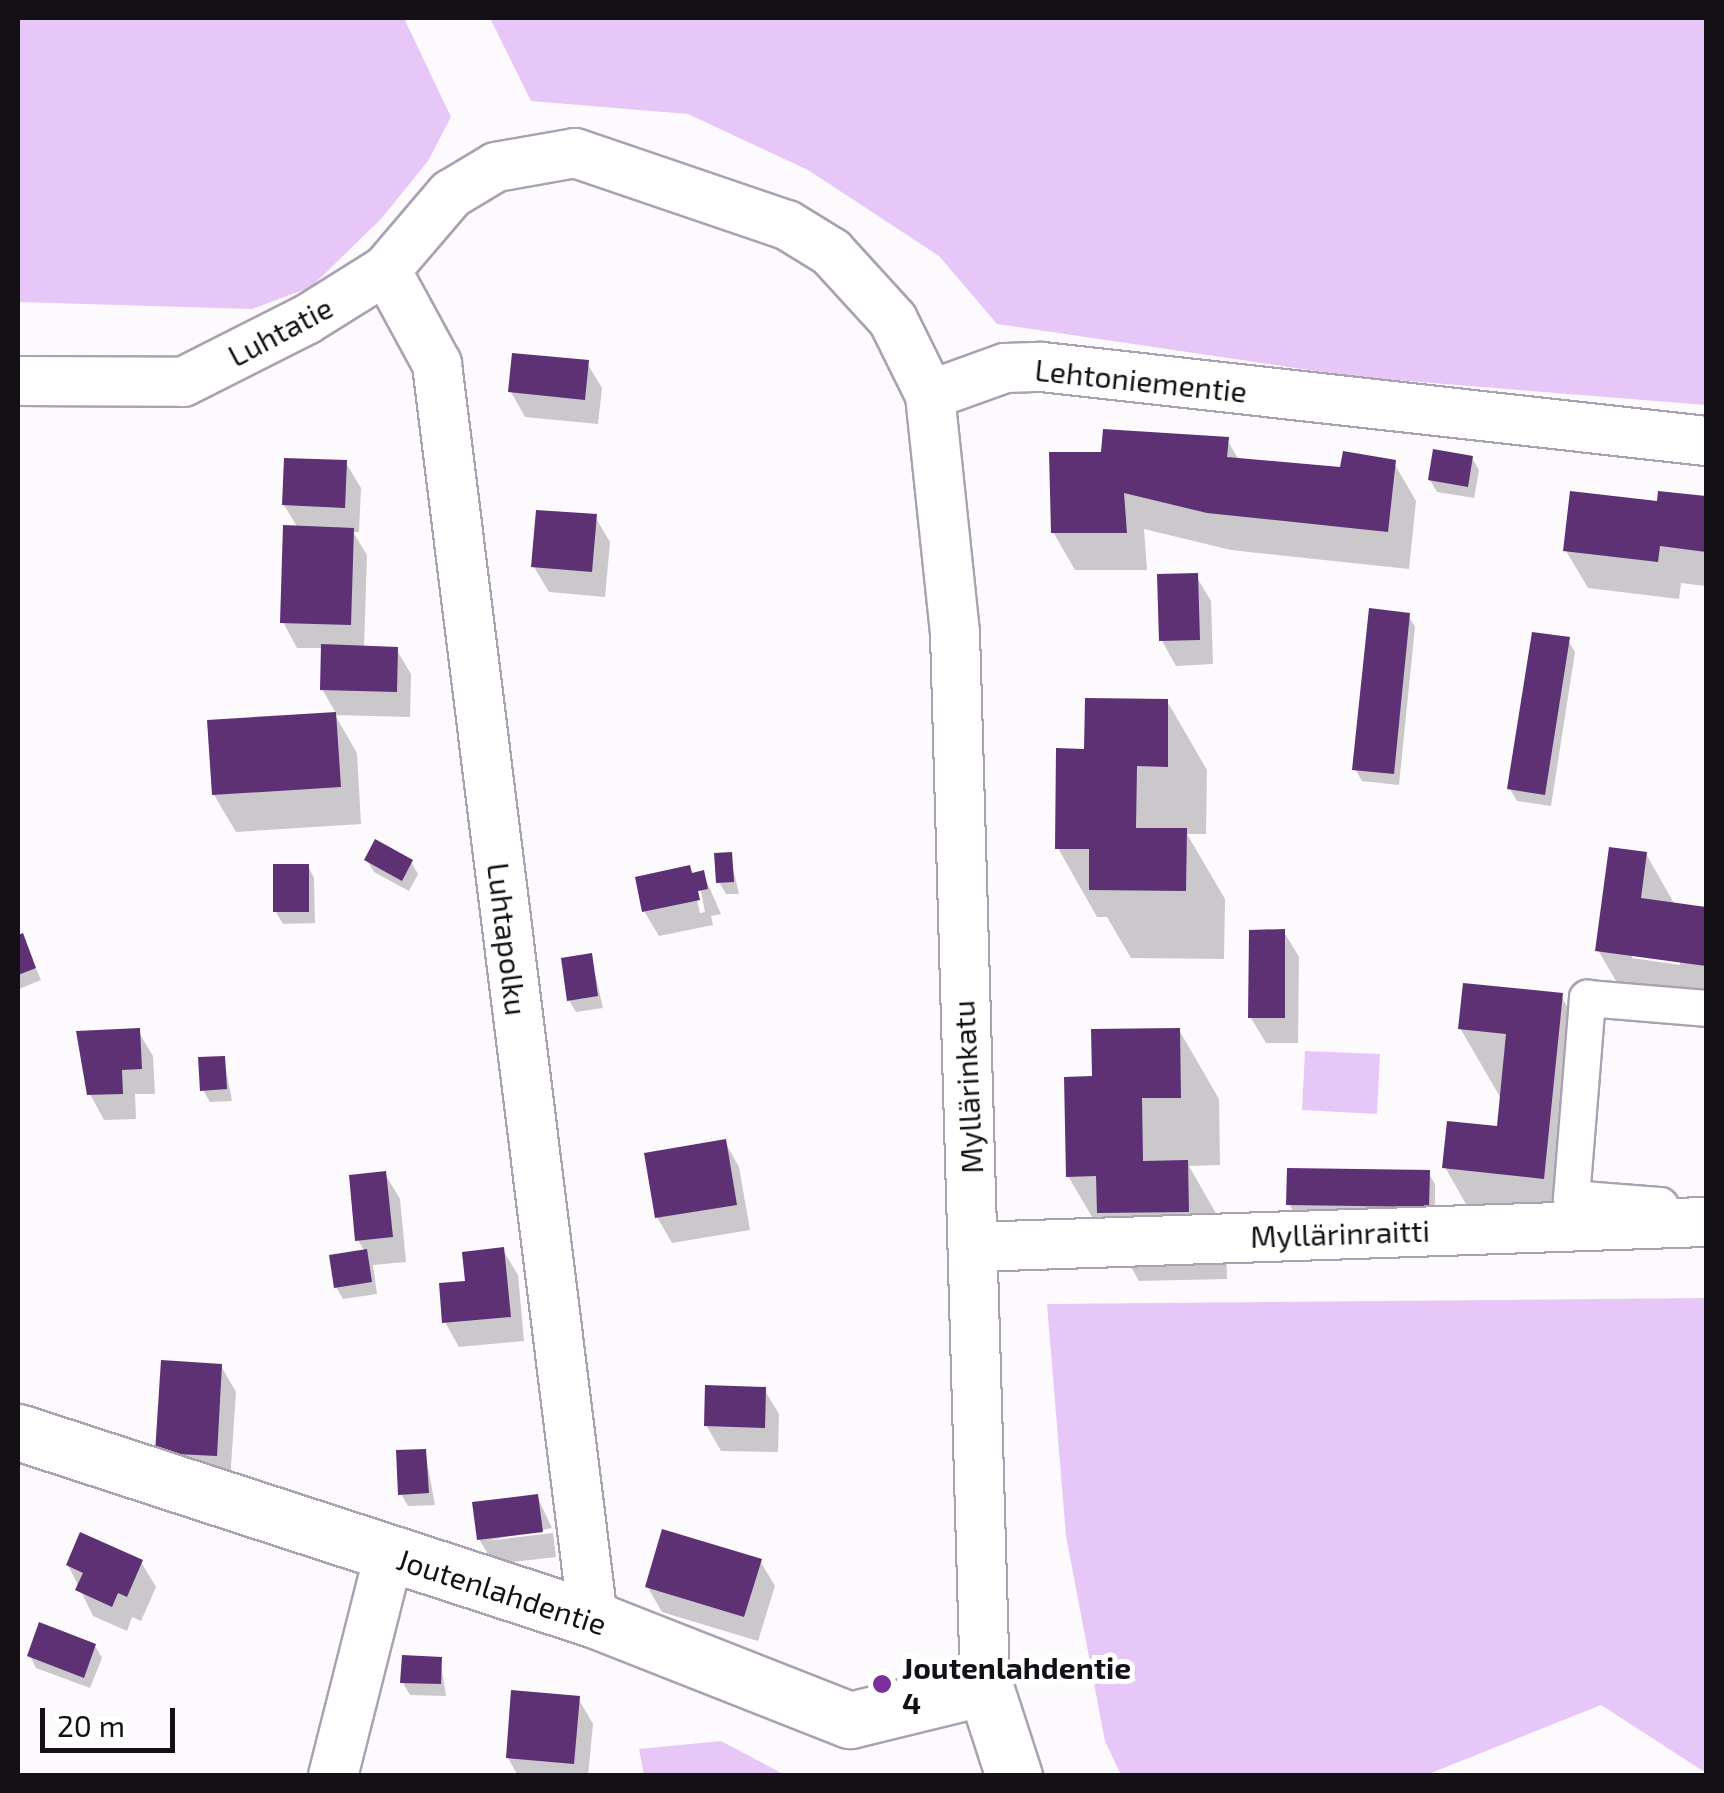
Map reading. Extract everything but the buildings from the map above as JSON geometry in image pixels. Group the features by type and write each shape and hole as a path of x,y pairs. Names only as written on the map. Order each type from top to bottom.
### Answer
{"street":[{"name":"Luhtatie","path":"18,380 183,382 306,320 386,270 452,194 496,167 575,153 787,226 830,252 867,287 893,320 930,395"},
{"name":"Luhtapolku","path":"386,270 437,364 593,1619"},
{"name":"Lehtoniementie","path":"930,395 1005,368 1042,367 1706,441"},
{"name":"Myllärinkatu","path":"930,395 955,633 960,962 974,1247 986,1687 1014,1776"},
{"path":"1706,1008 1588,998 1571,1198 1706,1206"},
{"name":"Myllärinraitti","path":"974,1247 1706,1222"},
{"name":"Joutenlahdentie","path":"18,1432 593,1619 850,1720 986,1687"},
{"path":"333,1776 389,1555"}],"shaded area":[{"path":"18,18 404,18 451,117 428,161 381,219 311,287 252,309 18,302"},
{"path":"490,18 1706,18 1706,405 1357,377 997,324 939,256 808,170 688,114 531,101"},
{"path":"1305,1051 1380,1054 1377,1114 1302,1110"},
{"path":"1706,1298 1706,1773 1601,1705 1426,1775 1121,1775 1105,1741 1066,1536 1047,1304"},
{"path":"721,1741 785,1775 644,1775 639,1749"}],"place":[{"name":"Joutenlahdentie 4","path":"882,1684"}]}
